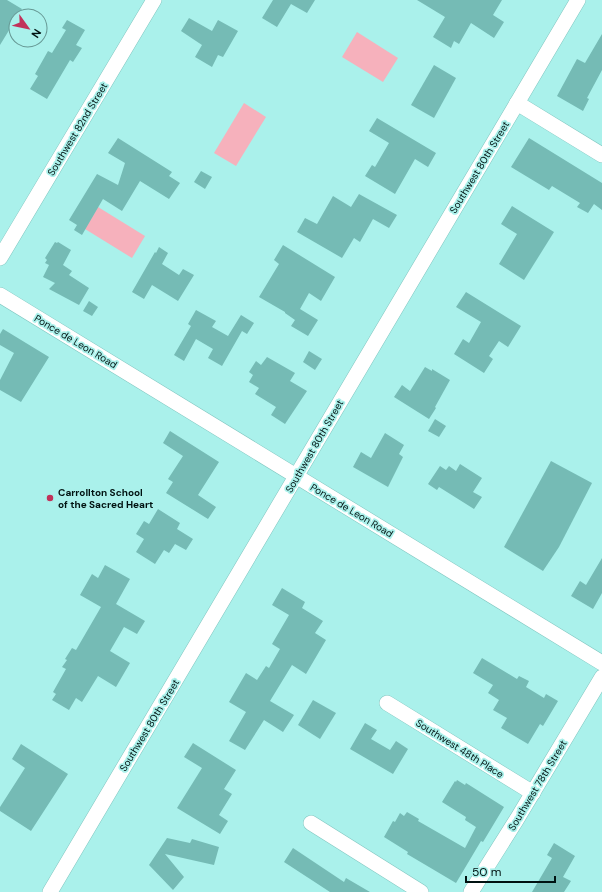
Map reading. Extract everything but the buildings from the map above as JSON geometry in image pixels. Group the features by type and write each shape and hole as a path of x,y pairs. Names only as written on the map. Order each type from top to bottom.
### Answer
{"street":[{"name":"Southwest 82nd Street","path":"0,258 154,0"},
{"name":"Southwest 80th Street","path":"50,892 578,0"},
{"path":"517,103 602,155"},
{"name":"Ponce de Leon Road","path":"0,295 602,663"},
{"name":"Southwest 78th Street","path":"471,892 533,793 602,677"},
{"name":"Southwest 48th Place","path":"387,703 533,793"},
{"path":"311,823 421,892"}],"shaded area":[{"path":"357,32 398,58 383,82 342,57"},
{"path":"244,103 266,117 236,166 214,153"},
{"path":"98,207 145,236 132,258 85,229"}],"place":[{"name":"Carrollton School of the Sacred Heart","path":"50,498"}]}
